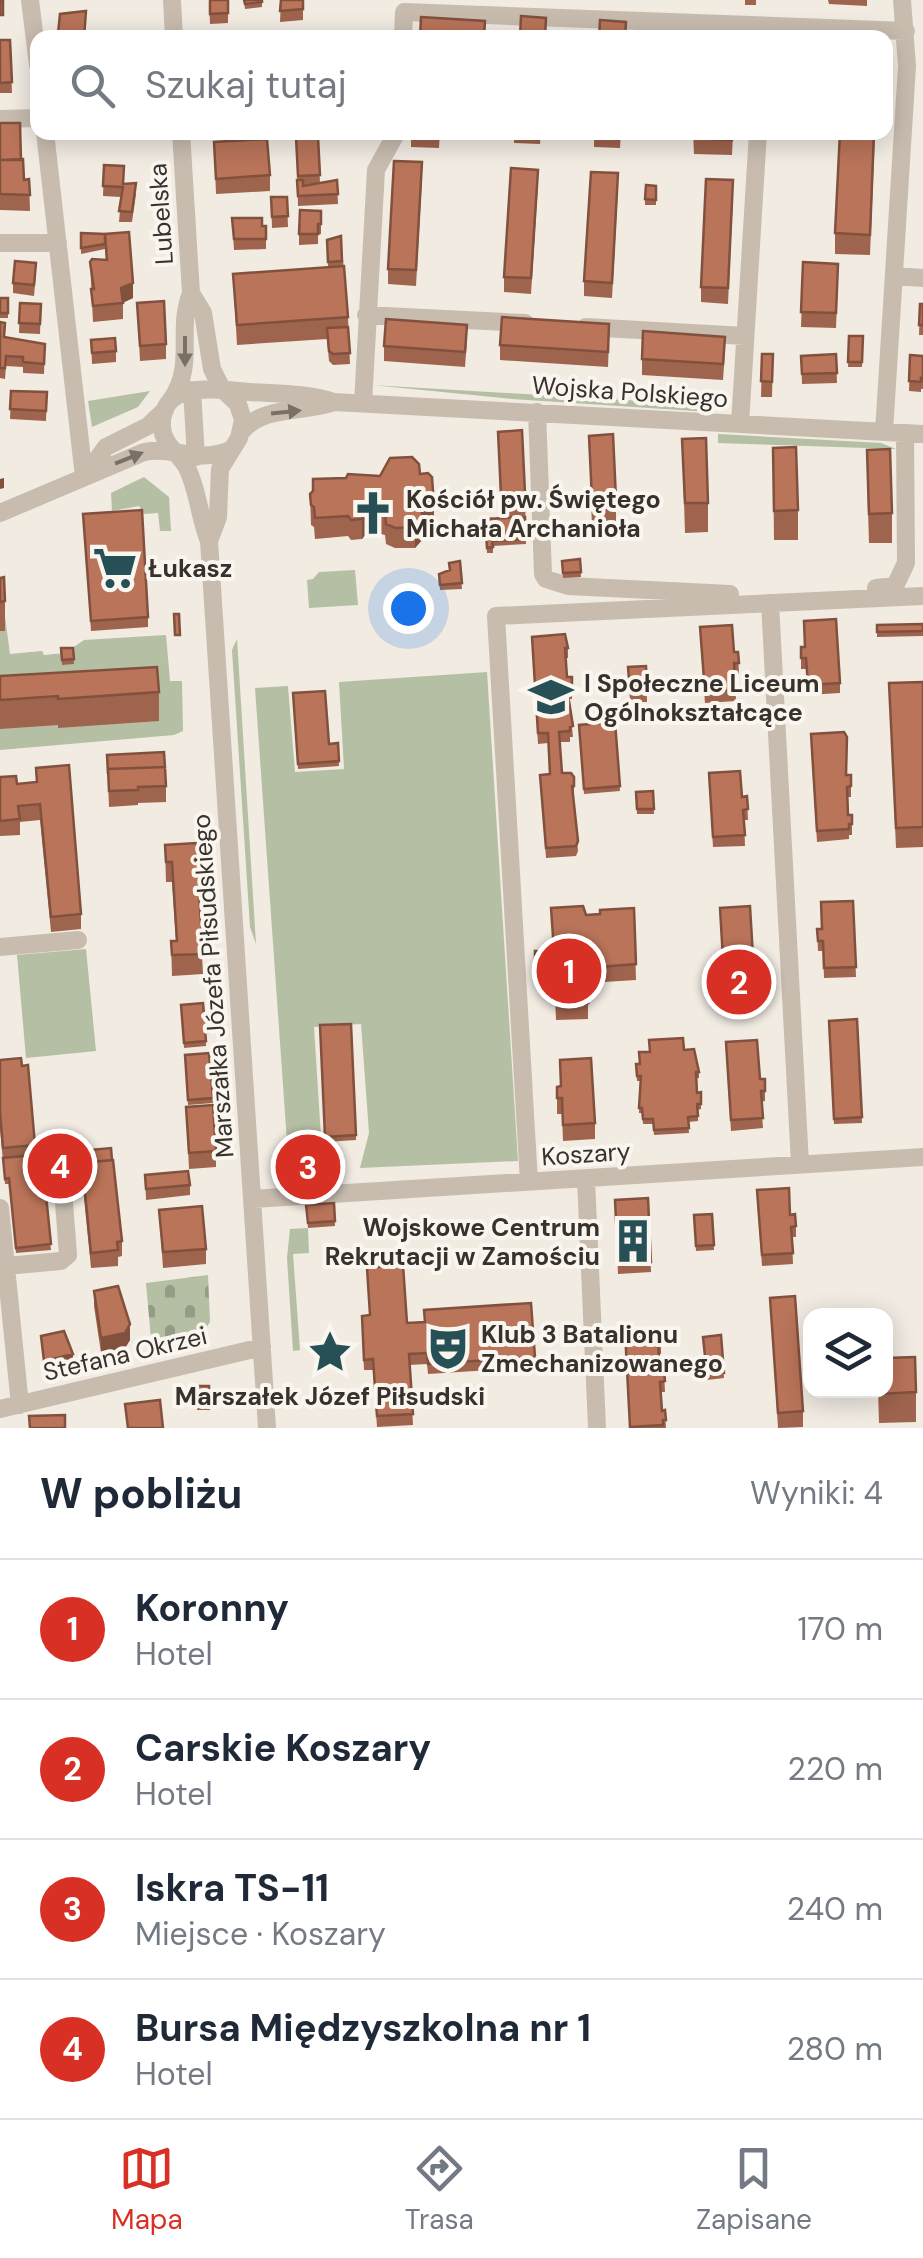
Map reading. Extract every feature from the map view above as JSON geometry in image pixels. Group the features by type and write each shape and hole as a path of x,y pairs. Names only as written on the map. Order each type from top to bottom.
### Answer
{"street":[{"path":"30,0 34,30"},
{"path":"172,0 174,30"},
{"path":"884,432 907,66 902,0"},
{"path":"403,30 404,12 745,30"},
{"path":"893,31 906,31"},
{"path":"0,119 30,118"},
{"path":"46,140 84,477"},
{"name":"Lubelska","path":"167,407 185,371 185,316 191,293 181,140"},
{"path":"362,403 376,170 392,140"},
{"path":"740,424 757,140"},
{"path":"0,243 58,242"},
{"path":"894,276 923,278"},
{"name":"Lubelska","path":"191,293 202,313 212,369 222,388 241,409 242,431"},
{"path":"366,315 537,324"},
{"path":"574,326 745,336"},
{"name":"Wojska Polskiego","path":"192,390 222,388 308,394 334,402 914,433"},
{"path":"84,477 106,447 148,426 192,390"},
{"path":"192,390 196,457"},
{"name":"Wojska Polskiego","path":"242,431 258,416 308,410 334,402"},
{"name":"Marszałka Józefa Piłsudskiego","path":"167,407 164,434 192,480 200,520 209,540 266,1424"},
{"path":"537,412 543,574 555,584 568,586 717,594 895,586 906,563 914,433"},
{"name":"Marszałka Józefa Piłsudskiego","path":"209,540 218,517 220,468 242,431"},
{"path":"0,513 144,452 196,457 230,450"},
{"path":"530,1182 496,616 923,596"},
{"path":"770,603 800,1164"},
{"path":"0,948 78,940"},
{"name":"Koszary","path":"252,1199 923,1158"},
{"path":"586,1179 597,1428"},
{"path":"6,1266 61,1261 68,1255 64,1188"},
{"path":"0,1208 6,1266 6,1413"},
{"name":"Stefana Okrzei","path":"6,1413 262,1347"}],"green space":[{"path":"372,385 708,405 710,412 512,399"},
{"path":"150,391 138,407 92,427 88,401"},
{"path":"718,434 881,443 896,449 718,443"},
{"path":"144,477 169,497 171,531 160,531 158,513 144,514 139,506 112,511 111,493"},
{"path":"355,570 358,605 309,608 307,580 319,572"},
{"path":"0,579 10,654 65,653 84,640 166,635 170,681 182,681 183,731 174,735 0,750"},
{"path":"237,639 256,944 250,927 232,650"},
{"path":"487,672 518,1161 360,1168 369,1133 361,1024 314,1027 322,1153 288,1156 255,688 288,686 295,772 344,769 339,682"},
{"path":"86,949 96,1051 26,1058 17,955"},
{"path":"308,1228 309,1253 293,1254 300,1350 293,1351 287,1258 290,1229"},
{"path":"208,1275 210,1322 200,1337 152,1350 146,1283"}],"building":[{"path":"210,0 228,0 228,13 210,14"},
{"path":"281,0 303,0 303,9 280,11"},
{"path":"86,11 85,30 58,30 60,14"},
{"path":"521,16 546,18 545,30 520,30"},
{"path":"421,17 485,21 484,30 420,30"},
{"path":"600,20 626,22 626,30 599,30"},
{"path":"0,40 10,40 12,82 0,83"},
{"path":"0,123 20,123 21,160 0,160"},
{"path":"267,140 270,175 216,179 214,142"},
{"path":"296,140 318,140 320,175 298,176"},
{"path":"840,140 874,140 870,235 835,233"},
{"path":"23,159 24,180 29,179 30,195 0,194 0,160"},
{"path":"394,161 422,162 416,270 388,269"},
{"path":"104,165 124,166 123,184 136,183 132,212 119,211 123,187 103,186"},
{"path":"511,168 538,170 531,278 504,277"},
{"path":"591,172 618,173 612,283 584,281"},
{"path":"706,179 733,180 728,288 701,287"},
{"path":"297,180 303,180 303,186 337,180 338,194 298,196"},
{"path":"646,185 656,186 656,200 645,199"},
{"path":"271,197 287,197 288,216 272,217"},
{"path":"300,210 321,211 318,234 299,234"},
{"path":"232,218 262,218 266,239 234,239"},
{"path":"129,232 133,283 121,288 123,303 93,306 90,262 107,260 105,234"},
{"path":"81,233 105,234 105,244 81,248"},
{"path":"341,236 342,261 328,262 327,240"},
{"path":"15,261 36,263 34,285 13,283"},
{"path":"803,262 838,264 836,313 801,312"},
{"path":"344,266 348,317 237,325 233,274"},
{"path":"0,298 8,298 8,313 0,313"},
{"path":"164,301 166,344 140,346 137,303"},
{"path":"20,303 41,304 40,324 19,323"},
{"path":"923,304 923,325 919,325"},
{"path":"502,317 609,324 608,352 500,345"},
{"path":"386,319 467,325 465,352 384,346"},
{"path":"0,322 5,323 4,337 45,344 44,364 6,356 5,368 0,368"},
{"path":"348,327 350,353 333,354 329,351 327,328"},
{"path":"643,331 725,337 723,364 642,359"},
{"path":"849,336 863,336 862,362 848,362"},
{"path":"115,338 116,351 92,353 91,340"},
{"path":"762,354 773,354 772,382 761,381"},
{"path":"836,354 837,373 802,374 801,356"},
{"path":"910,355 923,356 921,382 909,381"},
{"path":"11,391 47,392 46,411 10,409"},
{"path":"522,430 525,493 501,495 498,432"},
{"path":"613,434 616,499 592,500 589,436"},
{"path":"706,438 708,503 685,503 682,439"},
{"path":"796,447 798,510 774,511 773,448"},
{"path":"890,449 892,513 869,514 867,450"},
{"path":"412,457 419,464 420,474 432,477 434,505 422,509 422,520 415,527 395,528 386,524 385,514 365,514 362,519 351,520 348,516 315,518 310,494 313,479 346,478 348,474 380,476 390,458"},
{"name":"Łukasz","path":"142,510 148,617 91,621 83,514"},
{"path":"525,517 526,539 492,541 493,547 487,548 485,519"},
{"path":"580,559 581,572 563,573 562,561"},
{"path":"460,561 462,583 440,585 439,574 450,570 449,563"},
{"path":"4,577 5,601 0,602 0,578"},
{"path":"174,614 179,614 180,635 175,635"},
{"path":"836,619 840,683 808,685 806,658 801,658 801,647 805,647 804,621"},
{"path":"923,624 923,631 877,632 877,625"},
{"path":"732,625 739,663 734,663 736,690 705,692 700,627"},
{"path":"565,634 567,677 572,677 572,689 567,689 573,726 570,731 559,732 562,773 574,777 578,841 576,846 546,848 540,775 550,774 548,733 538,733 532,637"},
{"path":"61,648 73,648 74,659 62,660"},
{"path":"646,666 647,691 630,692 628,667"},
{"path":"157,667 159,692 0,700 0,676"},
{"path":"923,682 923,827 896,828 889,683"},
{"path":"325,691 329,744 338,743 339,761 298,764 293,693"},
{"path":"615,722 620,786 584,789 579,725"},
{"path":"844,732 846,775 851,775 851,786 847,787 852,824 849,829 817,831 811,734"},
{"path":"164,752 165,767 108,769 108,774 107,755"},
{"path":"69,765 81,914 51,917 40,804 18,806 20,819 0,821 0,777 16,776 17,784 37,782 36,768"},
{"path":"165,767 166,786 109,791 108,769"},
{"path":"740,771 742,797 747,796 748,809 743,810 745,835 713,837 709,773"},
{"path":"653,791 654,809 637,809 636,792"},
{"path":"196,843 203,954 172,955 171,941 177,941 172,862 166,862 165,845"},
{"path":"853,901 856,967 824,968 823,941 818,941 817,929 822,929 821,902"},
{"path":"583,906 586,915 634,908 636,964 587,968 588,1003 556,1004 554,962 535,962 535,951 554,951 551,908"},
{"path":"750,906 755,991 725,993 720,908"},
{"path":"203,1003 204,1015 208,1015 206,1041 184,1043 181,1005"},
{"path":"857,1019 862,1117 834,1119 829,1021"},
{"path":"351,1024 356,1135 325,1137 320,1025"},
{"path":"683,1038 684,1050 694,1049 699,1072 698,1116 688,1117 689,1128 654,1130 653,1119 643,1119 639,1108 639,1052 650,1052 649,1040"},
{"path":"757,1040 760,1079 765,1079 765,1091 761,1091 763,1118 731,1120 726,1042"},
{"path":"209,1053 213,1098 188,1100 185,1055"},
{"path":"21,1058 22,1066 28,1065 35,1145 3,1148 0,1060"},
{"path":"591,1058 595,1123 563,1125 562,1098 557,1098 557,1087 561,1086 560,1060"},
{"path":"213,1105 216,1151 189,1153 186,1107"},
{"path":"111,1148 112,1160 82,1163 82,1173 44,1176 51,1244 16,1248 9,1178 5,1179 3,1158"},
{"path":"113,1160 122,1241 117,1242 118,1250 91,1253 82,1163"},
{"path":"188,1171 190,1185 146,1189 145,1175"},
{"path":"789,1188 790,1215 795,1214 796,1226 791,1227 793,1253 762,1255 757,1190"},
{"name":"Wojskowe Centrum Rekrutacji w Zamościu","path":"648,1198 651,1262 618,1263 615,1200"},
{"path":"334,1203 335,1221 308,1223 306,1205"},
{"path":"202,1206 206,1249 163,1252 159,1210"},
{"path":"712,1214 714,1245 696,1246 694,1215"},
{"name":"Klub 3 Batalionu Zmechanizowanego","path":"403,1265 407,1323 425,1322 424,1310 531,1303 535,1357 428,1364 427,1353 409,1354 413,1414 377,1416 373,1359 364,1360 362,1316 370,1315 367,1268"},
{"path":"118,1286 130,1324 125,1333 101,1338 94,1291"},
{"path":"795,1296 803,1411 778,1413 770,1298"},
{"path":"657,1329 657,1334 661,1334 660,1372 664,1371 665,1381 660,1382 666,1420 663,1425 630,1427 625,1331"},
{"path":"64,1331 73,1354 44,1361 41,1336"},
{"path":"721,1335 724,1373 707,1375 703,1337"},
{"path":"915,1357 916,1392 893,1393 893,1358"},
{"path":"196,1386 209,1386 210,1404 197,1405"},
{"path":"160,1400 163,1428 128,1428 125,1404"},
{"path":"65,1415 65,1428 30,1428 29,1416"}],"place":[{"name":"Kościół pw. Świętego Michała Archanioła","path":"373,513"},
{"name":"Łukasz","path":"115,568"},
{"name":"I Społeczne Liceum Ogólnokształcące","path":"551,697"},
{"name":"Koronny","path":"569,971"},
{"name":"Carskie Koszary","path":"739,982"},
{"name":"Bursa Międzyszkolna nr 1","path":"60,1166"},
{"name":"Iskra TS-11","path":"308,1167"},
{"name":"Wojskowe Centrum Rekrutacji w Zamościu","path":"633,1241"},
{"name":"Klub 3 Batalionu Zmechanizowanego","path":"448,1348"},
{"name":"Marszałek Józef Piłsudski","path":"330,1352"}]}
